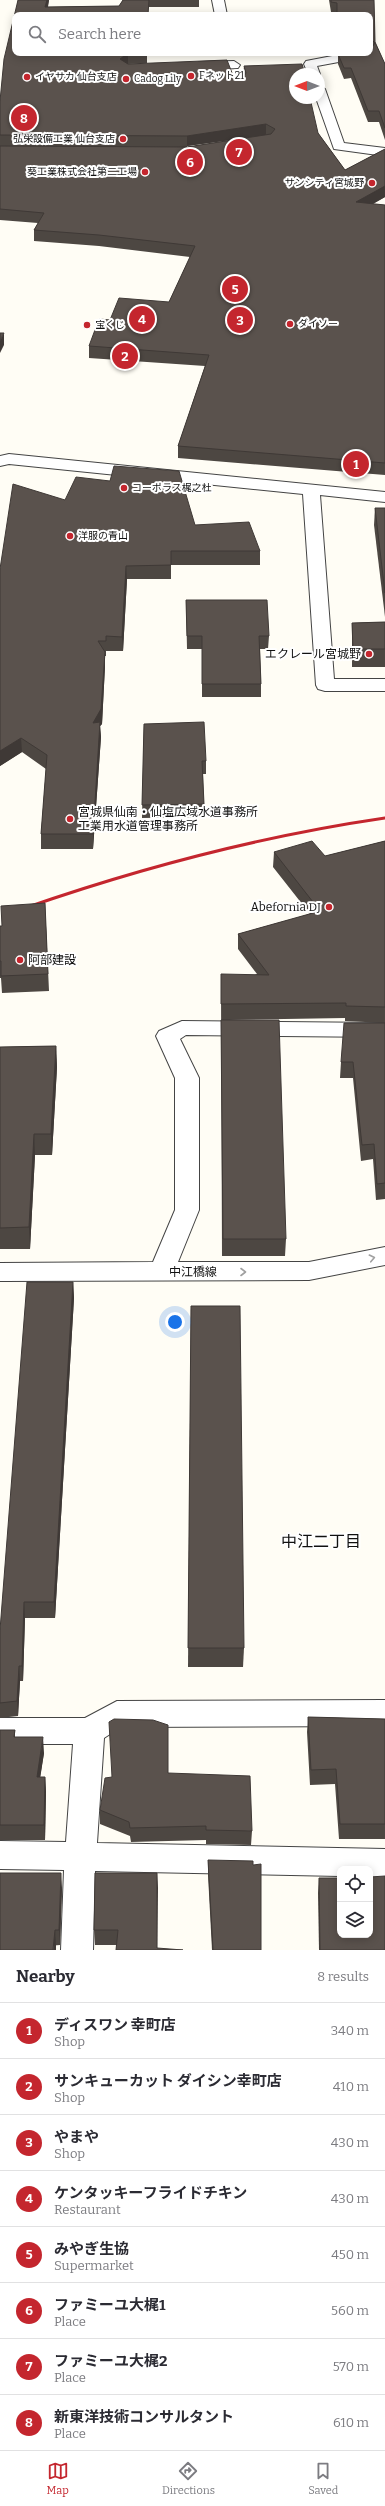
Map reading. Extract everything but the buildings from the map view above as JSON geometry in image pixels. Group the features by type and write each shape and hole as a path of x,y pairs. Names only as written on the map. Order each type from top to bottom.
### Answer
{"street":[{"path":"218,0 220,12"},
{"path":"312,68 310,64 351,56"},
{"path":"188,66 232,59 237,79"},
{"path":"324,104 339,146 385,152"},
{"path":"0,462 9,459 385,497"},
{"path":"311,490 325,685 385,685"},
{"path":"162,1272 187,1210 187,1078 167,1036 182,1028 385,1030"},
{"name":"中江橋線","path":"0,1272 309,1271 385,1256"},
{"path":"0,1731 89,1731 117,1714 385,1713"},
{"path":"77,1950 80,1858 89,1731"},
{"path":"0,1855 80,1858 385,1863"}],"railway":[{"path":"25,908 114,879 203,854 293,834 385,818"}],"place":[{"name":"Fネット21","path":"191,76"},
{"name":"イヤサカ 仙台支店","path":"27,77"},
{"name":"Cadog Lily","path":"126,79"},
{"name":"新東洋技術コンサルタント","path":"24,118"},
{"name":"弘栄設備工業 仙台支店","path":"123,139"},
{"name":"ファミーユ大梶2","path":"239,152"},
{"name":"ファミーユ大梶1","path":"190,162"},
{"name":"葵工業株式会社第二工場","path":"145,172"},
{"name":"サンシティ宮城野","path":"372,183"},
{"name":"みやぎ生協","path":"235,289"},
{"name":"ケンタッキーフライドチキン","path":"142,319"},
{"name":"やまや","path":"240,320"},
{"name":"ダイソー","path":"290,324"},
{"name":"宝くじ","path":"87,325"},
{"name":"サンキューカット ダイシン幸町店","path":"125,356"},
{"name":"ディスワン 幸町店","path":"356,464"},
{"name":"コーポラス梶之杜","path":"124,488"},
{"name":"洋服の青山","path":"70,536"},
{"name":"エクレール宮城野","path":"369,654"},
{"name":"宮城県仙南・仙塩広域水道事務所 工業用水道管理事務所","path":"70,819"},
{"name":"Abefornia DJ","path":"329,907"},
{"name":"阿部建設","path":"20,960"}],"district":[{"name":"中江二丁目","path":"321,1541"}]}
